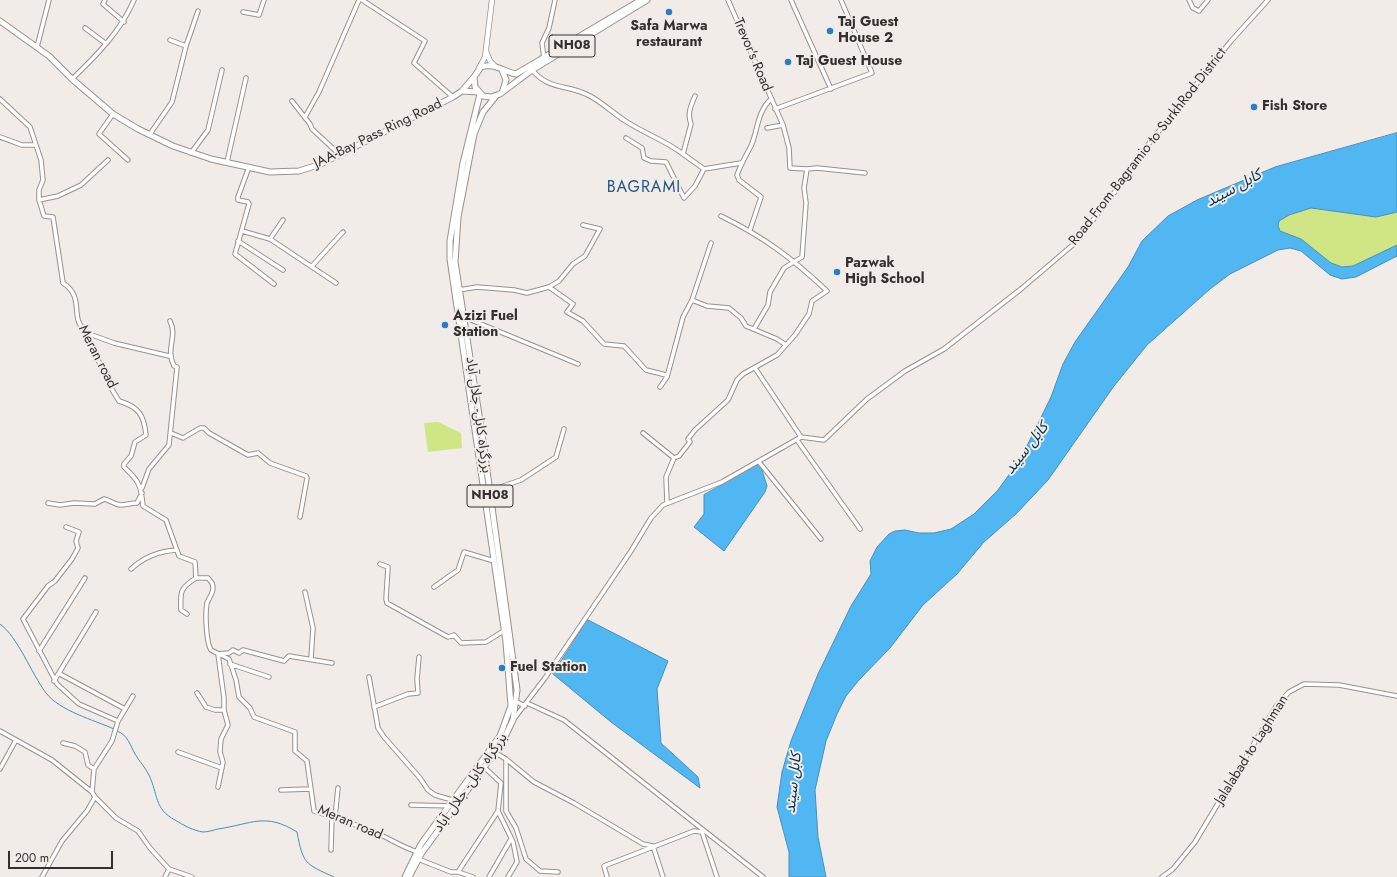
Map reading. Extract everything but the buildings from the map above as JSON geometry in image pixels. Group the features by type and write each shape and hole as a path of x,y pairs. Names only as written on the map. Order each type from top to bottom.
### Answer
{"highway":[{"name":"NH08","path":"494,65 502,70 516,74 641,0"},
{"name":"بزرگراه کابل- جلال آباد","path":"498,95 532,70 647,0"},
{"name":"JAA-Bay Pass Ring Road","path":"0,21 49,56 72,79 113,114 150,134 191,153 270,172 299,171 321,164 453,97 462,91 474,77"},
{"path":"474,77 478,70 485,66 494,65"},
{"name":"بزرگراه کابل- جلال آباد","path":"465,164 478,122 486,106 503,90 506,80 502,70"},
{"name":"بزرگراه کابل- جلال آباد","path":"409,874 419,853 449,806 456,803 500,736 511,706 511,662 487,488 456,290 455,248 465,164 479,93 474,82 474,77"},
{"path":"462,91 479,93 487,97 498,95"},
{"name":"بزرگراه کابل- جلال آباد","path":"456,290 464,317 479,435"},
{"name":"بزرگراه کابل- جلال آباد","path":"405,877 409,874 418,859 419,853 484,767 513,720 517,702 517,690 505,630 494,561 495,547"}],"main road":[{"path":"478,70 482,64 486,50 492,0"},
{"path":"486,50 487,56 494,65"}],"street":[{"path":"37,47 49,0"},
{"path":"105,0 103,4 124,22"},
{"path":"72,79 90,62 124,22 134,0"},
{"path":"243,12 259,15 264,0"},
{"path":"305,117 319,92 359,0"},
{"path":"362,0 425,41 414,63 453,97"},
{"path":"544,58 542,43 549,28 555,0"},
{"name":"Trevor's Road","path":"728,0 783,125 789,148 790,168 807,169"},
{"path":"792,0 831,88"},
{"path":"775,109 872,74 841,0"},
{"path":"1189,0 1194,8 1199,11 1208,0"},
{"name":"Road From Bagramio to SurkhRod District","path":"801,437 824,440 867,399 905,371 944,349 1021,289 1075,243 1114,193 1143,152 1231,41 1268,0"},
{"path":"150,134 172,102 186,46 198,11"},
{"path":"85,28 105,43"},
{"path":"170,40 186,46"},
{"path":"191,153 208,130 222,70"},
{"path":"532,70 540,79 555,86 574,90 590,96 618,117 673,147 704,169 741,163"},
{"path":"228,162 246,78"},
{"path":"683,154 690,124 690,106 695,96"},
{"path":"0,99 28,125 36,145 43,176 39,190 39,200 58,196 81,185 108,160"},
{"path":"750,230 762,199 737,178 741,163 751,144 760,114 765,105 771,99"},
{"path":"292,101 305,117 312,129 340,155"},
{"path":"113,114 99,134 128,160"},
{"path":"767,128 783,125"},
{"path":"0,137 22,144 36,145"},
{"path":"626,138 642,148 644,158 651,161 666,162 684,198 695,186 704,169"},
{"path":"249,167 238,197 239,200 249,203 235,255 274,284"},
{"path":"754,329 768,305 770,292 784,268 802,257 806,203 804,188 807,169 817,168 865,173"},
{"name":"Meran road","path":"39,200 44,216 53,217 62,283 73,292 77,304 80,326 100,364 107,373 108,383 119,401 131,405 142,416 146,435 135,442 131,456 124,465 139,481 142,490 143,506 166,520 177,550"},
{"path":"666,503 666,476 674,458 679,456 690,442 688,439 695,430 728,400 737,380 743,374 777,355 809,314 812,301 827,291 796,262 750,230 721,216"},
{"path":"270,239 283,220"},
{"path":"456,290 477,287 514,290 527,293 548,287 559,281 573,264 585,256 600,229 583,225"},
{"path":"242,231 270,239 336,283"},
{"path":"312,266 342,232"},
{"path":"238,241 283,270"},
{"path":"660,387 666,375 683,317 692,300 711,243"},
{"path":"548,287 573,304 567,312 584,321 604,344 624,346 646,370 666,375"},
{"path":"692,300 707,306 729,308 741,318 746,326 786,345"},
{"path":"464,317 578,364"},
{"path":"48,503 60,505 74,503 95,504 104,500 118,505 129,502 136,503 149,469 169,446 172,433 177,367 174,366 169,356 174,328 170,321"},
{"path":"84,332 114,343 169,356"},
{"path":"513,720 526,705 631,551 651,518 666,503 713,486 759,462 801,437 755,368"},
{"path":"172,433 183,438 200,428 204,428 209,433 248,455 258,453 270,463 306,476 307,478 300,517"},
{"path":"487,488 521,480 556,457 564,429"},
{"path":"643,433 674,458"},
{"path":"797,440 860,529"},
{"path":"759,462 821,539"},
{"path":"66,527 79,532 76,541 78,548 59,576 48,586 23,619 54,681 79,704 118,721"},
{"path":"131,569 139,561 162,551 177,550 181,558 195,562 196,578"},
{"path":"434,587 458,570 464,552 494,561"},
{"path":"380,564 388,567 387,603 448,637 455,635 461,643 486,642 505,630"},
{"path":"39,651 85,578"},
{"path":"187,614 181,610 181,591 186,584 196,578 209,579 214,587 207,604 207,631 209,647 218,654 227,658 230,664 269,677"},
{"path":"305,592 314,628 311,658"},
{"path":"54,681 60,674 96,612"},
{"path":"218,654 228,653 233,650 239,653 243,650 284,661 289,656 332,662"},
{"path":"218,654 224,698 224,710 228,725 221,739 222,768 218,787"},
{"path":"374,707 408,694 418,693 417,680 419,657"},
{"name":"Meran road","path":"230,664 236,680 239,697 250,708 254,717 295,732 295,751 307,761 314,811 379,834 411,851 419,853"},
{"path":"60,674 125,709"},
{"path":"369,677 378,728 428,790 435,795 456,803"},
{"name":"Jalalabad to Laghman","path":"1162,877 1173,869 1195,842 1277,705 1288,692 1304,684 1339,685 1397,696"},
{"path":"196,693 206,708 224,710"},
{"path":"92,792 94,769 112,741 118,721 133,696"},
{"path":"517,702 570,724 763,877"},
{"path":"0,731 52,760 92,792 95,798 116,818 138,831 150,848 170,869 192,877"},
{"path":"0,769 16,740"},
{"path":"63,743 75,746 85,752 88,765 94,769"},
{"path":"178,752 222,768"},
{"path":"494,752 506,759 534,782 574,803 643,844 653,846"},
{"path":"506,759 506,810 516,828 526,859 540,871 558,872"},
{"path":"484,767 500,783 498,811 511,839 517,862 508,877"},
{"path":"281,790 310,788"},
{"path":"331,850 338,788"},
{"path":"42,877 62,841 87,811 95,798"},
{"path":"411,805 449,806"},
{"path":"458,872 498,811"},
{"path":"607,877 604,866 694,831 702,832 717,877"},
{"path":"489,877 511,839"},
{"path":"653,846 663,877"},
{"path":"418,859 451,872 458,872 473,877"},
{"path":"164,877 170,869"}],"green space":[{"path":"1311,208 1376,217 1397,212 1397,245 1353,266 1342,267 1331,263 1301,239 1280,231 1278,226 1279,221 1289,215"},
{"path":"438,422 461,433 462,448 428,452 424,423"}],"water":[{"name":"کابل سيند","path":"1397,133 1397,212 1376,217 1311,208 1289,215 1279,221 1278,226 1280,231 1301,239 1331,263 1342,267 1353,266 1397,245 1397,256 1356,277 1342,279 1330,275 1301,251 1290,248 1278,250 1230,274 1210,289 1147,345 1114,386 1048,480 1017,513 984,542 957,574 923,605 890,648 859,680 846,696 826,741 815,790 818,837 826,877 789,877 789,852 777,807 782,772 791,741 818,674 851,606 871,574 870,561 877,547 889,534 895,531 905,530 919,533 934,533 951,529 974,514 998,490 1021,458 1051,397 1063,364 1075,342 1128,267 1142,241 1168,216 1197,200 1275,167"},
{"path":"760,464 767,486 765,492 724,551 694,527 704,514 704,495"},
{"path":"588,620 668,661 657,689 661,743 698,777 700,788 611,722 553,674"}],"waterway":[{"path":"0,624 13,637 40,685 52,699 68,710 114,729"},
{"path":"117,731 124,735 147,772 160,806 168,816 189,828 203,832 250,822 276,822 297,832 301,851 307,862 317,869 334,877"}],"place":[{"name":"Safa Marwa restaurant","path":"669,12"},
{"name":"Taj Guest House 2","path":"830,31"},
{"name":"Taj Guest House","path":"788,62"},
{"name":"Fish Store","path":"1254,107"},
{"name":"Pazwak High School","path":"837,272"},
{"name":"Azizi Fuel Station","path":"445,325"},
{"name":"Fuel Station","path":"502,668"}],"district":[{"name":"BAGRAMI","path":"644,188"}]}
